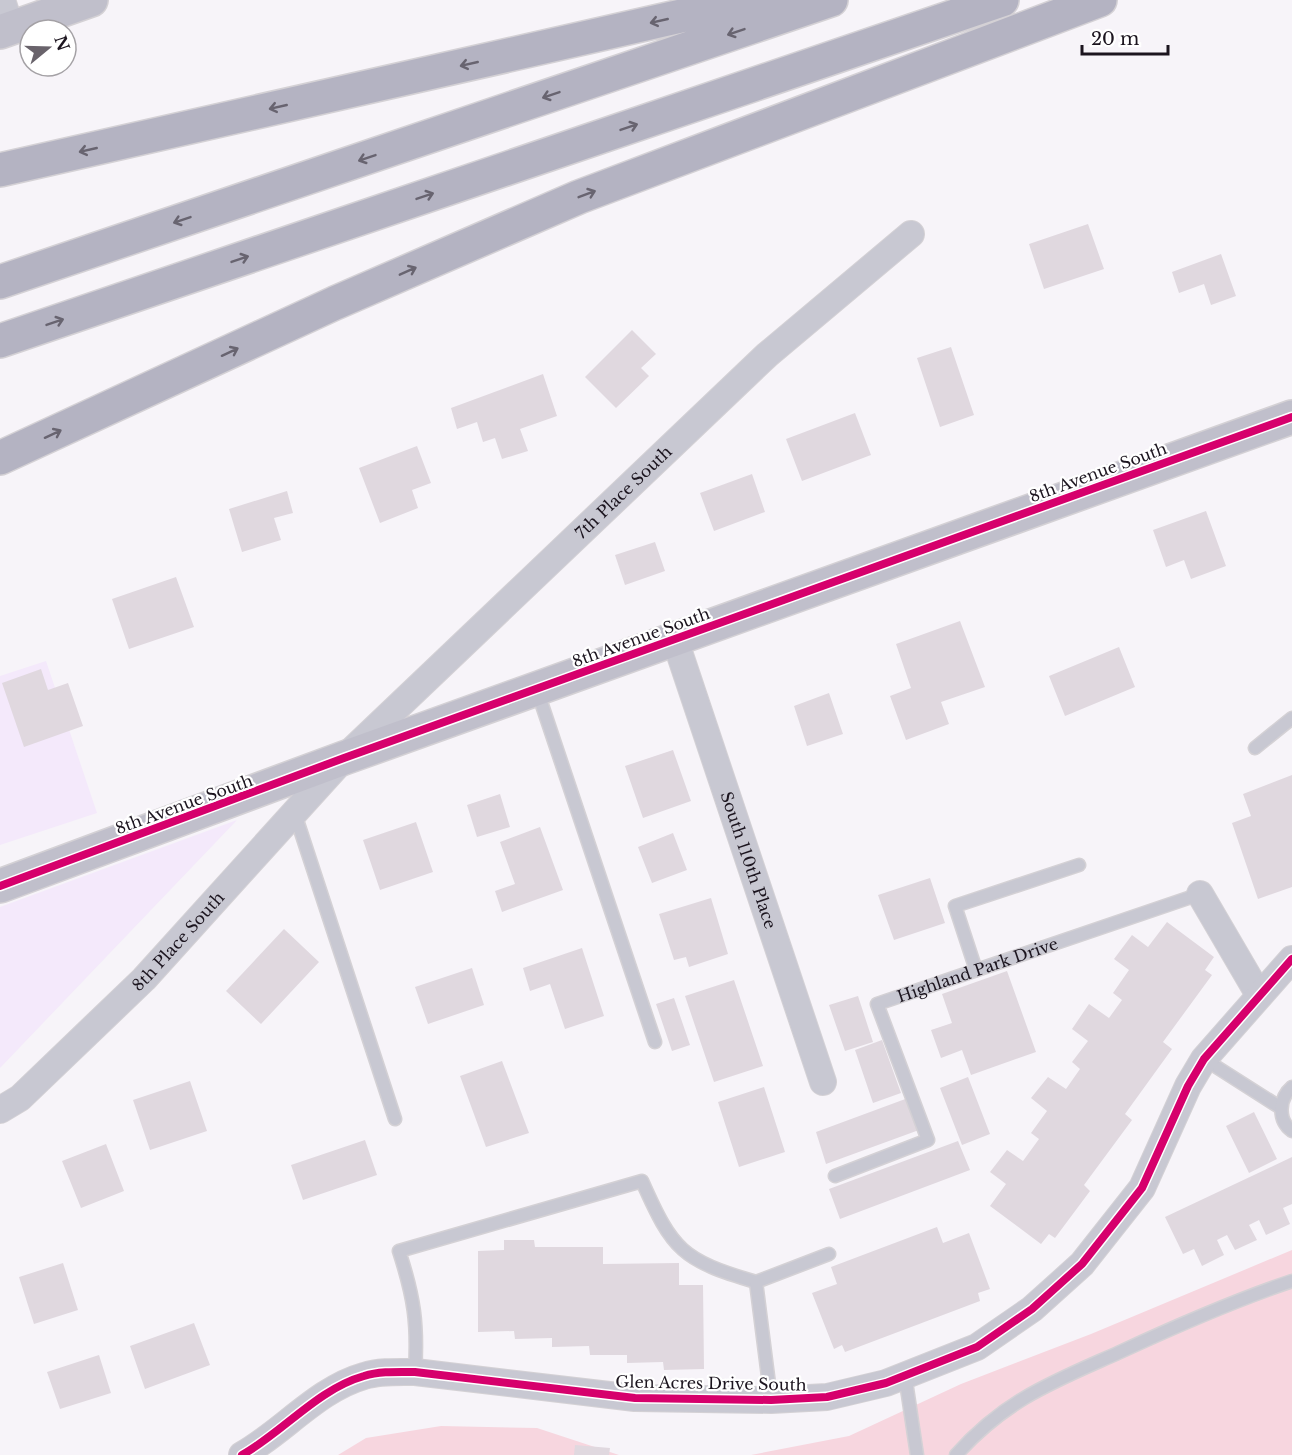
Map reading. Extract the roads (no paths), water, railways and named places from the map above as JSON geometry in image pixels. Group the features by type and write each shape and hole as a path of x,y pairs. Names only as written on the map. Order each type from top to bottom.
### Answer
{"highway":[{"path":"0,171 690,14 778,0"},
{"path":"0,282 831,0"},
{"path":"0,341 1002,0"},
{"path":"0,458 335,303 579,197 1100,0"}],"street":[{"path":"4,20 91,0"},
{"name":"7th Place South","path":"344,758 767,355 911,234"},
{"name":"8th Avenue South","path":"0,886 344,758 1292,417"},
{"name":"South 110th Place","path":"675,640 823,1082"},
{"name":"8th Place South","path":"0,1110 20,1098 144,978 344,758"},
{"name":"Highland Park Drive","path":"1200,894 1259,995"},
{"name":"Glen Acres Drive South","path":"242,1455 343,1384 374,1374 415,1372 635,1398 771,1400 827,1397 905,1375 977,1347 1032,1309 1082,1264 1142,1188 1188,1086 1204,1059 1292,959"}],"lane":[{"path":"536,689 655,1042"},
{"path":"1255,748 1292,718"},
{"path":"295,814 395,1119"},
{"path":"976,970 955,906 1079,865"},
{"name":"Highland Park Drive","path":"835,1176 928,1140 877,1004 1200,894"},
{"path":"1204,1059 1281,1108"},
{"path":"1292,1087 1283,1097 1281,1108 1282,1119 1292,1131"},
{"path":"415,1372 418,1330 413,1293 399,1251 642,1181 660,1221 683,1252 710,1268 756,1282 829,1254"},
{"path":"956,1455 992,1418 1030,1392 1204,1314 1292,1281"},
{"path":"756,1282 771,1400"},
{"path":"905,1375 917,1455"}]}
